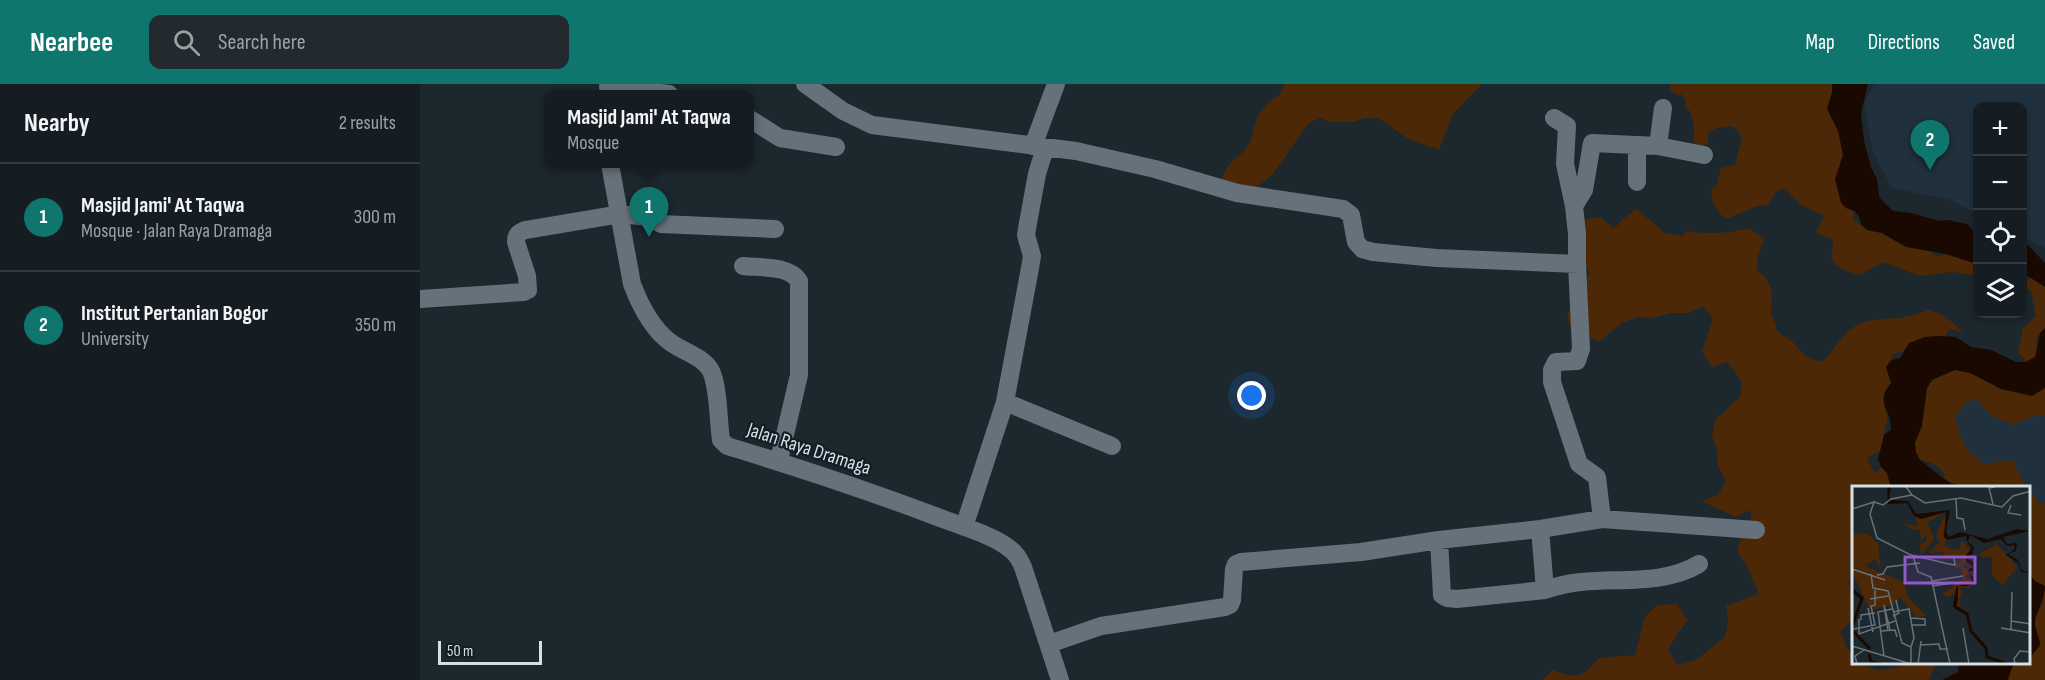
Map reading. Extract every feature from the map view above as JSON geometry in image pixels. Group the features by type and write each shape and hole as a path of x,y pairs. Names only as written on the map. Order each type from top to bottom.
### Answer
{"street":[{"path":"805,84 843,111 872,125 1076,151 1114,159 1237,193 1343,209 1351,215 1356,243 1362,249 1373,252 1436,258 1576,264"},
{"path":"964,527 1005,402 1032,256 1026,235 1037,174 1039,147 1056,84"},
{"path":"608,88 628,90"},
{"path":"1658,146 1662,108"},
{"path":"1554,118 1567,126 1565,164 1577,234 1576,264 1581,349 1577,361 1556,362 1552,370 1552,382 1579,464 1597,477 1602,519"},
{"path":"754,122 780,138 836,147"},
{"path":"1574,206 1584,190 1592,143 1658,146 1704,155"},
{"path":"1636,182 1637,145"},
{"name":"Jalan Raya Dramaga","path":"611,168 632,284 638,301 651,322 669,341 702,361 710,369 714,381 721,440 727,446 779,460 964,527 1003,544 1018,556 1023,567 1060,680"},
{"path":"420,299 528,290 529,284 516,242 519,232 620,214 649,217 664,224 776,230"},
{"path":"743,266 787,271 796,276 799,281 799,375 796,397 779,460"},
{"path":"1005,402 1112,446"},
{"path":"1049,644 1101,626 1225,607 1232,600 1234,569 1236,564 1241,562 1361,552 1602,519 1756,530"},
{"path":"1540,529 1545,590"},
{"path":"1439,540 1442,595 1447,598 1545,590 1582,582 1643,580 1690,570 1700,564"}],"shaded area":[{"path":"1284,84 1482,84 1453,114 1439,150 1407,138 1378,118 1365,118 1354,122 1331,122 1320,118 1309,123 1272,175 1252,191 1221,182 1229,165 1249,145 1262,110 1280,95"},
{"path":"1669,84 1844,84 1853,219 1867,230 1882,233 1906,247 1922,246 1938,257 1946,254 1963,260 1973,260 1973,275 1952,272 1920,276 1883,262 1860,275 1842,269 1832,258 1834,245 1831,238 1816,232 1824,216 1801,205 1785,189 1777,191 1767,205 1757,206 1726,219 1715,206 1711,190 1717,184 1721,168 1735,165 1742,138 1732,126 1716,128 1708,133 1708,142 1702,147 1694,142 1694,126 1690,111 1686,109 1686,101 1681,94 1677,95 1671,91"},
{"path":"1832,84 1868,84 1861,113 1864,141 1877,179 1879,197 1893,211 1911,213 1939,221 1948,220 1967,224 1973,231 1973,263 1946,254 1906,247 1882,233 1867,230 1861,224 1859,216 1841,203 1835,179 1843,155 1838,131 1827,109"},
{"path":"1874,84 2045,84 2045,248 2027,239 2027,102 1973,102 1973,212 1951,200 1892,188 1873,152 1864,104"},
{"path":"1637,209 1665,233 1683,236 1685,231 1717,233 1749,228 1764,239 1758,255 1757,271 1765,276 1772,292 1771,311 1777,331 1793,342 1805,356 1822,362 1845,335 1854,327 1867,321 1903,317 1928,310 1945,316 1964,333 1949,329 1946,336 1909,343 1904,351 1894,354 1886,367 1891,383 1884,398 1888,415 1881,450 1867,458 1875,474 1881,467 1887,473 1890,486 1852,486 1852,559 1849,583 1852,594 1852,620 1841,632 1847,649 1852,655 1852,665 1864,665 1877,670 1905,665 1936,665 1929,680 1542,680 1553,670 1568,675 1579,675 1588,670 1599,658 1635,655 1645,617 1657,605 1677,604 1688,621 1668,650 1678,665 1696,660 1725,637 1728,621 1726,606 1759,594 1746,564 1737,551 1741,535 1751,526 1751,510 1735,517 1702,501 1718,495 1726,481 1718,467 1717,450 1712,436 1715,420 1741,396 1741,380 1727,362 1712,367 1702,352 1713,318 1703,306 1688,313 1671,313 1654,318 1638,317 1622,323 1600,341 1571,330 1567,315 1590,272 1570,251 1582,220 1600,217 1614,229"},
{"path":"2027,244 2045,263 2045,287 2027,276"},
{"path":"2045,271 2045,328 2036,339 2035,357 2026,362 2018,352 2023,328 2036,316 2031,291 2027,289 2027,280"},
{"path":"2045,328 2045,388 2032,396 2001,389 1970,373 1955,370 1932,380 1927,388 1922,426 1915,443 1916,452 1920,460 1943,478 1961,486 1890,486 1887,473 1881,467 1878,459 1884,435 1891,430 1884,396 1891,383 1886,367 1892,360 1900,358 1909,343 1925,337 1937,336 1956,337 1971,347 1991,350 2016,362 2026,362 2035,357 2040,333"},
{"path":"1946,364 2045,381 2045,416 2037,415 2012,425 1989,414 1979,402 1973,399 1965,403 1955,417 1962,439 1972,454 1985,464 2012,460 2026,486 1948,486 1943,478 1945,475 1938,467 1910,457 1921,394"},
{"path":"2045,381 2045,601 2030,572 2030,486 1960,486 1950,480 1927,451 1941,383"},
{"path":"2030,491 2040,504 2045,504 2045,680 1997,680 2015,665 2030,665 2030,658 2040,645 2032,624 2044,600 2035,592 2030,578"},
{"path":"2030,574 2035,581 2045,586 2035,621 2040,645 2030,658"},
{"path":"1959,665 2013,665 2008,680 1942,680 1958,672"}],"place":[{"name":"Institut Pertanian Bogor","path":"1930,170"},
{"name":"Masjid Jami' At Taqwa","path":"649,237"}]}
